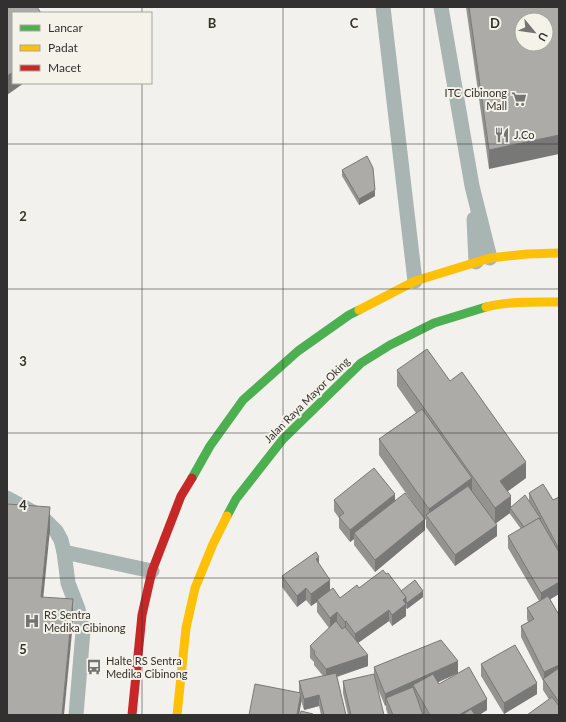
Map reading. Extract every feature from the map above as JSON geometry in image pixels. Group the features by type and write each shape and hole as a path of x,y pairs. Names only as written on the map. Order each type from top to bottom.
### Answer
{"main road":[{"path":"132,715 142,615 152,572 181,496 210,446 244,400 298,351 348,315 415,281 483,260 527,254 559,253"},
{"name":"Jalan Raya Mayor Oking","path":"177,715 186,628 195,588 213,544 236,499 283,439 361,363 390,345 434,323 494,305 559,302"}],"lane":[{"path":"383,7 415,281"},
{"path":"441,7 472,186 483,260"},
{"path":"7,498 42,517 56,531 64,552 68,584 78,609 83,631 76,715"},
{"path":"64,552 152,572"}],"building":[{"path":"7,7 37,7 40,12 12,12 12,73 7,76"},
{"name":"ITC Cibinong Mall","path":"469,7 559,7 559,135 489,150"},
{"path":"367,156 373,168 375,190 359,199 342,170"},
{"path":"427,349 450,381 462,372 526,462 500,481 511,496 495,508 397,370"},
{"path":"422,409 472,478 429,509 379,439"},
{"path":"374,468 395,494 350,530 339,517 344,513 334,500"},
{"path":"543,484 553,500 559,497 559,549 529,493"},
{"path":"468,486 497,525 455,555 426,515"},
{"path":"405,493 425,519 375,560 354,533"},
{"path":"525,495 541,519 539,518 524,527 510,508"},
{"name":"RS Sentra Medika Cibinong","path":"7,504 50,507 41,597 73,599 62,715 7,715"},
{"path":"539,518 559,552 559,582 541,593 508,536"},
{"path":"316,552 319,557 316,559 330,580 311,594 306,588 297,596 282,576"},
{"path":"383,570 386,574 388,573 406,597 403,600 406,604 392,615 389,610 355,634 346,621 345,622 337,612 330,618 317,600 333,588 340,598 357,585 359,588"},
{"path":"415,580 423,591 407,603 406,597 401,591"},
{"path":"548,596 559,615 559,665 544,672 521,626 534,619 527,608"},
{"path":"336,621 342,629 345,627 368,655 326,669 314,654 315,652 310,646"},
{"path":"441,640 458,661 385,694 374,667"},
{"path":"515,645 537,683 504,703 481,664"},
{"path":"469,667 487,699 459,715 430,715 413,685 433,674 439,684"},
{"path":"559,668 559,702 543,679"},
{"path":"336,673 346,715 324,715 319,695 304,699 299,681"},
{"path":"374,674 384,715 351,715 343,681"},
{"path":"255,684 301,693 297,715 249,715"},
{"path":"413,687 423,715 393,715 386,698"},
{"path":"552,697 559,706 559,715 527,715"},
{"path":"471,709 475,715 462,715"},
{"path":"301,711 313,714 313,715 300,715"}],"traffic: fast":[{"path":"227,516 236,499 283,439 361,363 390,345 434,323 486,307"},
{"path":"192,478 210,446 243,400 298,351 349,315 359,310"}],"traffic: slow":[{"path":"359,310 415,281 490,258 527,254 559,253"},
{"path":"486,307 513,303 559,302"},
{"path":"177,715 186,628 195,588 213,544 227,516"}],"traffic: jam":[{"path":"132,715 142,615 152,571 181,496 192,478"}],"place":[{"name":"ITC Cibinong Mall","path":"519,99"},
{"name":"J.Co","path":"502,135"},
{"name":"RS Sentra Medika Cibinong","path":"32,621"},
{"name":"Halte RS Sentra Medika Cibinong","path":"94,667"}]}
